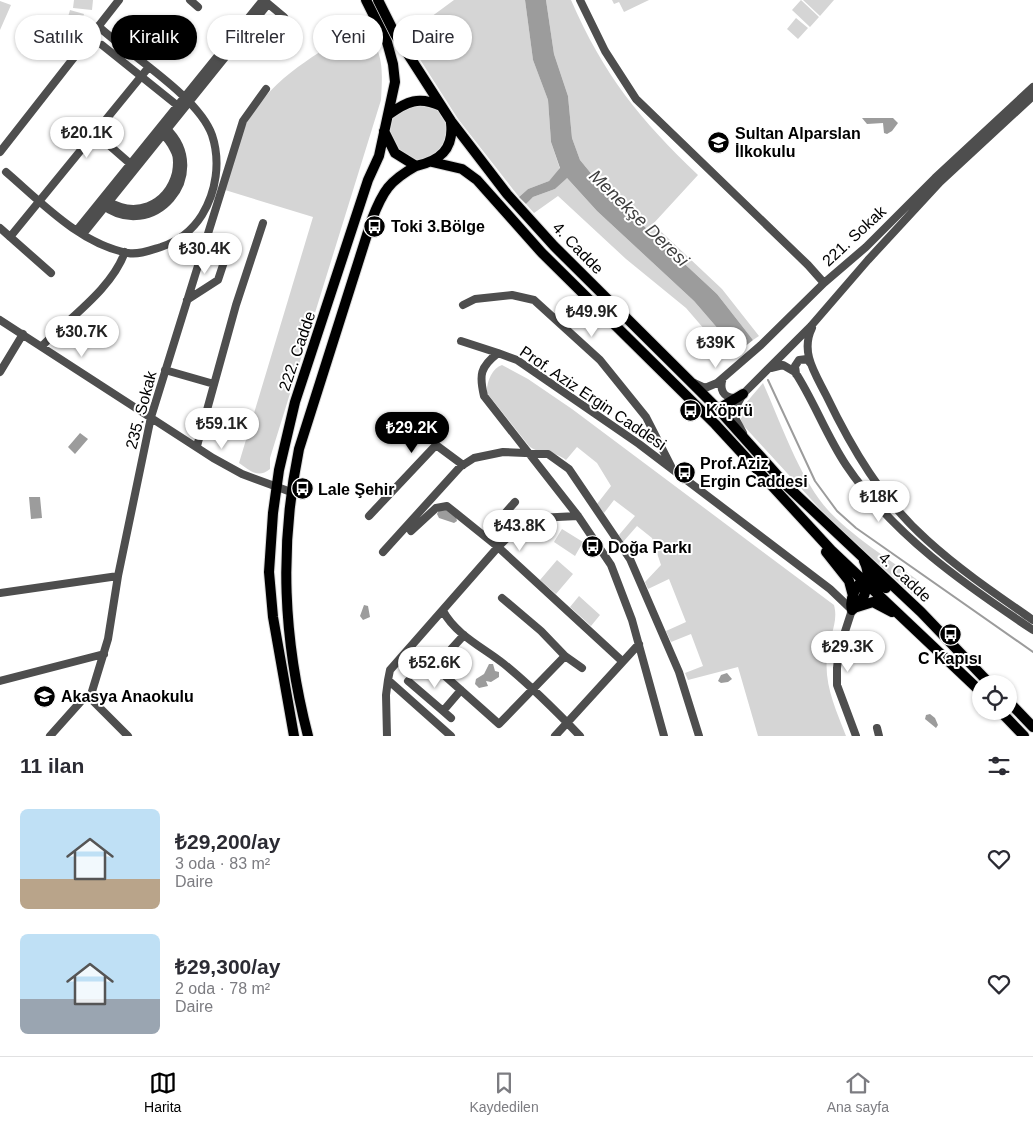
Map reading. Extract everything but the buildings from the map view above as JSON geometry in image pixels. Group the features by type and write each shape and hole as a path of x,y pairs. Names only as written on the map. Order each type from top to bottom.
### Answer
{"main road":[{"path":"366,0 387,42 393,64 394,95 384,130 395,153 416,166 432,162 444,152 450,143 451,121 395,34 378,0"},
{"path":"388,115 409,101 419,99 442,106"},
{"name":"4. Cadde","path":"451,121 503,189 554,246 718,409 787,486 931,622 981,675"},
{"name":"222. Cadde","path":"294,736 273,618 269,572 277,488 295,402 368,180 379,156 384,130"},
{"name":"4. Cadde","path":"432,162 462,169 477,180 542,253 715,424 803,521 867,580 972,683"},
{"name":"222. Cadde","path":"308,736 287,621 285,583 286,532 299,449 372,219 383,192 390,183 416,166"},
{"path":"674,384 707,408 718,409 739,396"},
{"path":"803,521 849,581 853,596"},
{"path":"854,609 867,580 868,569 863,558"},
{"path":"854,609 850,604 853,596 867,580"},
{"path":"867,580 878,581 914,614 931,622"},
{"path":"854,609 868,603 879,603 917,629"},
{"path":"1017,711 1033,728"},
{"path":"1009,720 1024,736"}],"street":[{"path":"101,22 119,0"},
{"path":"190,0 198,7"},
{"path":"580,0 605,50 636,99 808,265 824,283"},
{"path":"80,232 265,2 281,15"},
{"path":"6,172 80,232 102,245 125,252 148,251 170,244 192,230 211,200 217,161 212,134 187,100 101,29"},
{"path":"102,45 178,106"},
{"path":"0,152 72,60"},
{"path":"10,237 148,68"},
{"name":"221. Sokak","path":"688,380 705,388 724,376 781,326 824,283 866,248 934,178 1033,87"},
{"name":"235. Sokak","path":"90,698 104,654 151,417 243,121 266,89"},
{"path":"746,440 735,418 734,410 739,396 816,321 940,182 1033,96"},
{"path":"163,130 178,106 187,100"},
{"path":"104,202 128,210 142,209 156,203 166,194 174,181 177,168 175,151 163,130"},
{"path":"94,132 133,166"},
{"path":"196,446 236,305 263,223"},
{"path":"0,228 51,272"},
{"path":"42,346 110,280 119,267 125,252"},
{"path":"187,300 218,280 226,254"},
{"path":"463,305 475,299 512,295 534,300 600,360 646,417 672,468"},
{"path":"0,320 242,474 291,492"},
{"path":"816,321 807,341 808,355 855,451 895,506 921,535 954,564 1033,620"},
{"path":"0,372 23,334"},
{"path":"461,341 498,353"},
{"name":"Prof. Aziz Ergin Caddesi","path":"664,736 639,644 611,564 578,516 484,396 480,378 485,366 498,353 517,360 672,468 854,609"},
{"path":"796,374 795,366 799,360 807,360 811,364"},
{"path":"765,372 783,365 791,368 834,446 860,484 885,513 939,563 1033,630"},
{"path":"165,370 214,384"},
{"path":"724,376 720,385 722,392 728,397 739,396"},
{"path":"369,516 436,445 463,465"},
{"path":"383,552 463,465 474,458 503,452 548,454 569,469 630,559 679,672 699,736"},
{"path":"484,536 515,502"},
{"path":"411,531 436,508 444,505 453,510 498,547 622,661"},
{"path":"387,736 386,695 390,670 444,611 498,547 520,525 536,518 578,516"},
{"path":"0,593 118,576"},
{"path":"502,598 541,631 565,656 582,668"},
{"path":"854,609 839,650 837,677 838,685 856,736"},
{"path":"444,611 447,618 464,634 504,664 580,736"},
{"path":"435,667 464,634"},
{"path":"555,736 639,644"},
{"path":"0,681 104,654"},
{"path":"427,660 499,724 565,656"},
{"path":"388,680 451,736"},
{"path":"408,681 451,718"},
{"path":"443,711 461,690"},
{"path":"50,736 83,699 90,698 128,736"}],"shaded area":[{"path":"74,0 93,0 92,10 73,8"},
{"path":"454,0 525,0 533,60 548,100 551,142 560,169 549,181 528,189 519,197 458,119 420,60 472,60 472,15 434,15"},
{"path":"525,0 546,0 554,54 568,96 572,138 580,160 603,188 717,294 753,340 738,352 694,301 597,211 567,178 555,189 533,197 526,204 519,197 528,189 549,181 560,168 551,142 548,100 533,60"},
{"path":"546,0 571,0 596,51 625,95 658,135 698,175 653,224 722,289 759,336 753,340 717,294 603,188 580,160 572,138 568,96 554,54"},
{"path":"612,0 649,0 624,12 619,2 614,4"},
{"path":"801,0 819,17 810,27 792,10"},
{"path":"803,0 834,0 820,16"},
{"path":"0,1 11,5 0,30"},
{"path":"70,10 84,14 84,15 69,15"},
{"path":"796,18 808,28 798,39 787,29"},
{"path":"313,56 313,60 380,60 382,68 381,100 270,458 270,469 266,472 258,473 250,471 239,463 313,217 225,190 246,124 269,92"},
{"path":"422,101 439,110 445,119 447,128 440,148 433,156 415,162 402,156 388,137 389,118"},
{"path":"862,118 893,118 898,123 887,134 884,133 883,123 867,124"},
{"path":"566,177 597,211 694,301 738,352 730,359 686,308 626,259 558,196 534,213 526,204 533,197 555,189"},
{"path":"502,365 528,379 572,409 834,605 835,618 828,650 827,678 846,736 758,736 738,667 688,680 685,673 703,666 691,634 671,642 666,631 686,622 669,579 648,589 645,582 661,565 652,538 637,526 623,542 619,535 635,516 614,500 604,513 597,504 611,486 597,463 577,447 566,460 557,455 537,451 529,446 487,393 490,376 495,369"},
{"path":"763,383 795,457 819,499 852,532 919,581 912,594 831,521 742,424 739,411"},
{"path":"80,433 88,439 75,454 68,447"},
{"path":"29,497 40,497 42,518 31,519"},
{"path":"446,509 456,517 457,521 454,523 439,518 437,514 439,510"},
{"path":"562,529 583,542 575,556 554,542"},
{"path":"557,560 573,574 556,594 540,580"},
{"path":"579,596 600,615 591,626 570,607"},
{"path":"364,605 368,606 370,617 363,620 360,616"},
{"path":"489,664 493,664 495,671 499,672 499,677 491,682 486,681 488,686 479,688 475,684 476,679 484,674"},
{"path":"727,673 732,679 721,683 718,681 721,675"},
{"path":"930,714 935,718 938,725 936,728 925,719 926,715"}],"waterway":[{"name":"Menekşe Deresi","path":"768,380 815,481 837,511 856,528 1033,652"}],"place":[{"name":"Sultan Alparslan İlkokulu","path":"719,142"},
{"name":"Toki 3.Bölge","path":"375,226"},
{"name":"Köprü","path":"690,410"},
{"name":"Prof.Aziz Ergin Caddesi","path":"684,472"},
{"name":"Lale Şehir","path":"302,489"},
{"name":"Doğa Parkı","path":"592,547"},
{"name":"C Kapısı","path":"950,634"},
{"name":"Akasya Anaokulu","path":"45,696"}]}
